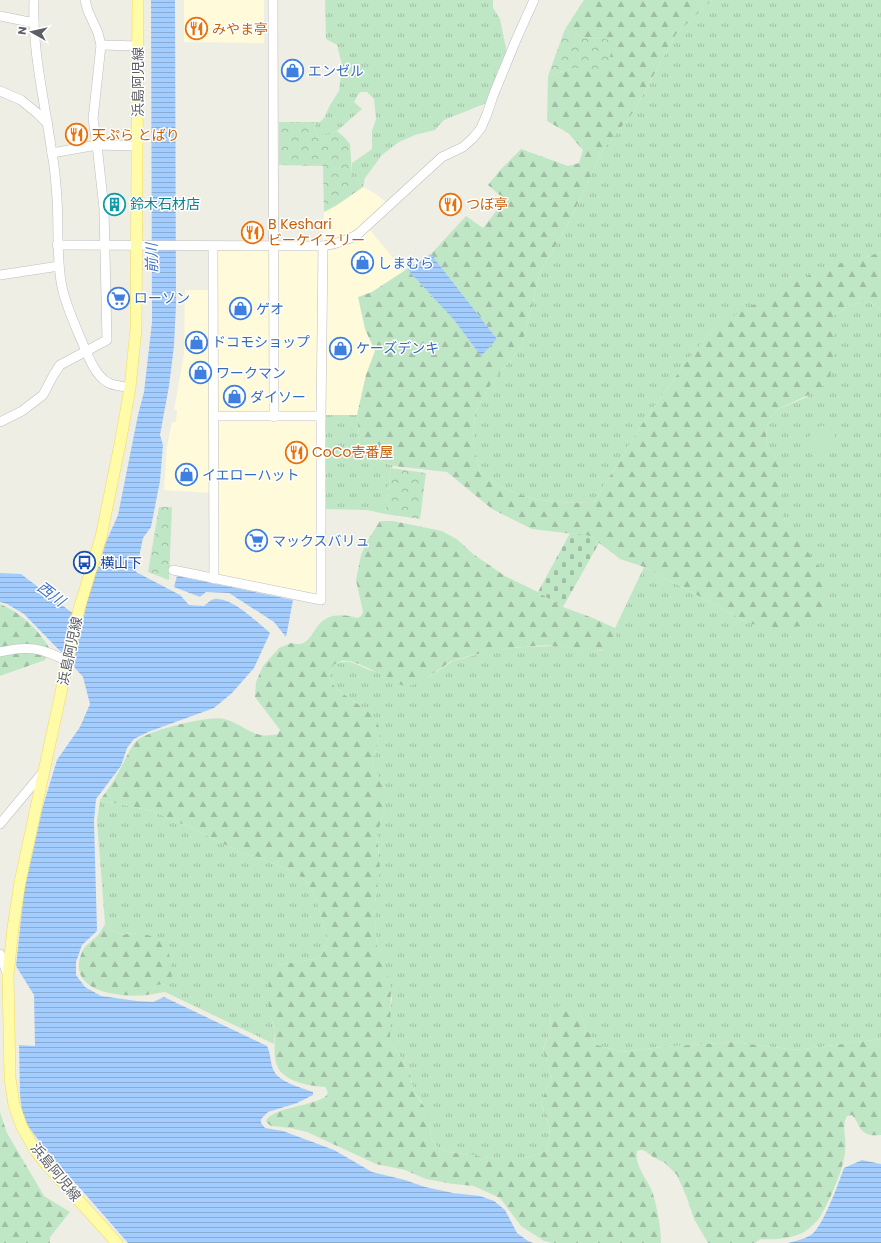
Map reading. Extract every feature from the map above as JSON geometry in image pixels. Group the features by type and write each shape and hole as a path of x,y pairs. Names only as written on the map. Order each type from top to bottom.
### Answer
{"main road":[{"name":"浜島阿児線","path":"117,1243 45,1163 22,1127 14,1105 10,1078 8,975 20,882 45,770 67,660 79,609 101,537 122,437 130,388 136,329 141,246 137,146 138,0"}],"street":[{"path":"34,0 34,24 37,58 48,124 57,199 57,244 62,288 86,351 98,374 111,384 130,388"},
{"path":"0,422 22,411 43,395 60,365 106,340 104,209 97,145 92,119 102,46 85,0"},
{"path":"273,0 274,417"},
{"path":"57,244 105,246 323,246 342,242 358,234 442,157 464,147 481,128 516,40 534,0"},
{"path":"0,16 34,24"},
{"path":"102,46 138,46"},
{"path":"0,91 21,100 48,124"},
{"path":"52,153 97,145 137,146"},
{"path":"213,246 214,579"},
{"path":"173,570 321,600 323,246"},
{"path":"0,275 59,266"},
{"path":"214,416 321,416"},
{"path":"0,652 20,648 32,648 47,651 67,660"},
{"path":"0,824 45,770"},
{"path":"0,954 8,975"}],"shaded area":[{"path":"184,0 264,0 264,43 184,42"},
{"path":"363,187 376,194 391,206 369,229 404,271 372,292 365,329 375,351 366,375 357,415 325,415 320,597 209,574 210,493 164,490 167,447 172,422 176,422 177,410 174,410 184,354 185,290 211,290 210,241 323,243 324,212"}],"green space":[{"path":"325,0 493,0 493,8 500,19 507,53 497,72 489,102 444,120 435,130 415,135 399,142 382,155 365,178 363,187 352,175 352,163 372,149 372,131 376,119 374,99 367,92 360,92 354,102 362,109 337,131 319,138 314,131 315,122 320,122 324,118 339,91 342,65 337,45 326,39"},
{"path":"584,0 712,0 676,34 634,111 603,150 568,224 540,272 522,346 491,384 475,412 473,443 480,472 493,482 509,491 532,498 544,501 568,503 594,502 640,427 684,365 711,332 738,313 827,266 860,259 881,252 881,310 867,301 849,305 834,316 834,362 828,382 817,391 778,409 771,417 767,426 767,448 775,456 780,466 780,509 787,524 825,575 827,592 824,608 816,619 798,626 777,629 748,623 644,567 620,559 590,536 532,529 492,509 447,472 394,466 361,454 357,415 366,375 375,351 365,329 358,297 372,292 407,269 454,320 481,355 497,339 431,254 466,216 483,228 505,200 488,185 501,169 521,149 568,166 579,163 583,150 568,133 547,121 548,76 573,68 613,40 581,37 565,29"},
{"path":"712,0 881,0 881,252 860,259 711,332 684,365 640,427 594,502 568,503 544,501 509,491 480,472 473,443 475,412 491,384 522,346 540,272 568,224 603,150 634,111 676,34"},
{"path":"565,29 581,37 614,40 607,70 573,68 548,76"},
{"path":"279,122 315,122 314,131 319,138 337,131 350,144 352,175 363,187 324,212 323,166 279,165"},
{"path":"867,301 881,310 881,1039 796,1050 734,1042 661,1047 622,1052 597,1045 587,1030 578,1009 550,1012 551,1028 543,1049 552,1077 541,1104 550,1128 547,1151 527,1158 490,1158 450,1152 438,1148 431,1138 430,1124 421,1101 414,1092 409,1070 390,1041 392,998 377,946 375,920 375,903 380,869 377,833 385,809 385,788 372,765 380,732 366,710 335,688 329,677 333,664 340,662 351,662 377,672 427,678 453,661 493,650 554,646 602,651 616,633 615,628 644,567 748,623 787,524 779,509 781,485 775,456 767,448 767,426 771,417 778,409 807,397 834,362 834,316 849,305"},
{"path":"324,415 357,415 361,454 394,466 391,468 385,514 367,510 323,509"},
{"path":"821,426 829,428 834,433 835,440 834,447 830,454 825,458 819,459 813,456 810,452 808,443 813,431"},
{"path":"391,468 426,473 420,519 385,514"},
{"path":"159,507 172,507 169,580 148,572"},
{"path":"380,521 393,521 442,531 458,540 473,554 505,576 538,592 563,607 615,628 616,639 612,646 605,650 584,650 554,646 538,646 503,649 469,656 452,661 423,680 406,686 398,684 371,669 352,662 341,661 333,665 329,677 335,688 366,710 377,720 380,732 372,765 385,788 385,809 377,834 380,869 375,903 377,946 391,987 390,1041 409,1070 414,1092 427,1111 431,1138 438,1148 450,1152 490,1158 527,1158 547,1151 550,1128 541,1103 552,1077 543,1050 551,1028 550,1012 562,1004 578,1009 587,1030 597,1045 622,1052 661,1047 734,1042 796,1050 881,1039 881,1135 870,1135 864,1133 852,1115 847,1116 844,1124 845,1151 839,1176 828,1203 820,1217 804,1232 787,1238 760,1239 755,1243 708,1243 694,1219 677,1175 665,1163 641,1150 637,1151 637,1161 654,1197 661,1243 552,1243 544,1241 521,1226 500,1198 474,1186 426,1179 405,1170 376,1164 307,1132 291,1128 271,1126 266,1122 270,1116 291,1108 315,1102 324,1098 328,1093 325,1087 307,1085 295,1081 280,1071 277,1066 274,1050 275,1029 270,1015 269,1005 268,993 270,976 277,965 314,959 321,956 325,949 327,936 317,902 308,884 297,873 258,857 240,852 153,811 100,800 115,778 134,743 146,735 181,724 217,718 232,722 261,735 278,734 280,730 255,697 256,682 263,666 279,648 291,643 298,644 307,641 324,620 332,616 341,615 358,618 362,615 363,612 356,580 361,555 366,543"},
{"path":"570,533 590,536 599,543 563,607 538,592"},
{"path":"0,604 30,623 51,651 45,660 0,676"},
{"path":"100,800 153,811 240,852 258,857 297,873 308,884 317,902 327,936 325,949 321,956 314,959 277,965 270,1014 275,1030 274,1044 165,992 148,995 157,985 166,984 159,940 140,934 121,935 105,924 97,821"},
{"path":"105,924 121,935 135,933 142,934 156,938 161,942 166,947 169,954 172,979 166,984 157,985 148,995 136,996 110,993 87,983 81,975 79,964 83,950 99,934"},
{"path":"0,1112 7,1133 44,1196 70,1212 50,1237 50,1243 0,1243"}],"water":[{"name":"前川","path":"151,0 175,0 176,305 174,346 169,386 160,435 163,445 160,481 151,527 143,538 136,572 180,595 189,605 204,606 214,599 225,600 246,612 270,633 254,668 232,693 214,708 148,732 134,739 127,748 121,766 96,799 94,821 97,931 82,945 76,962 76,975 85,987 101,996 153,1002 164,997 267,1046 274,1071 277,1075 291,1084 313,1092 313,1095 297,1103 268,1112 261,1119 261,1123 265,1128 283,1131 334,1150 372,1172 405,1180 425,1187 453,1193 480,1196 494,1201 505,1210 517,1233 533,1243 128,1243 50,1156 23,1119 20,1095 19,1045 35,1046 34,995 16,966 24,892 43,806 57,760 80,727 90,704 83,677 75,668 72,660 58,649 24,614 7,604 0,602 0,573 21,574 83,621 92,577 98,569 106,542 118,515 144,392 152,322"},
{"path":"431,254 497,339 481,356 454,320 407,269"},
{"path":"177,576 293,600 286,637 274,622 229,593 206,592 200,597 174,587"},
{"path":"862,1160 881,1164 881,1243 788,1243 811,1235 816,1230 830,1204 844,1168"}],"place":[{"name":"みやま亭","path":"196,29"},
{"name":"エンゼル","path":"293,71"},
{"name":"天ぷら とばり","path":"76,135"},
{"name":"鈴木石材店","path":"115,204"},
{"name":"つぼ亭","path":"451,204"},
{"name":"B Keshari ビーケイスリー","path":"252,232"},
{"name":"しまむら","path":"363,263"},
{"name":"ローソン","path":"118,298"},
{"name":"ゲオ","path":"240,309"},
{"name":"ドコモショップ","path":"197,342"},
{"name":"ケーズデンキ","path":"341,348"},
{"name":"ワークマン","path":"200,373"},
{"name":"ダイソー","path":"234,397"},
{"name":"CoCo壱番屋","path":"296,452"},
{"name":"イエローハット","path":"187,475"},
{"name":"マックスバリュ","path":"256,541"},
{"name":"横山下","path":"84,563"}],"water label":[{"name":"西川","path":"51,594"}]}
